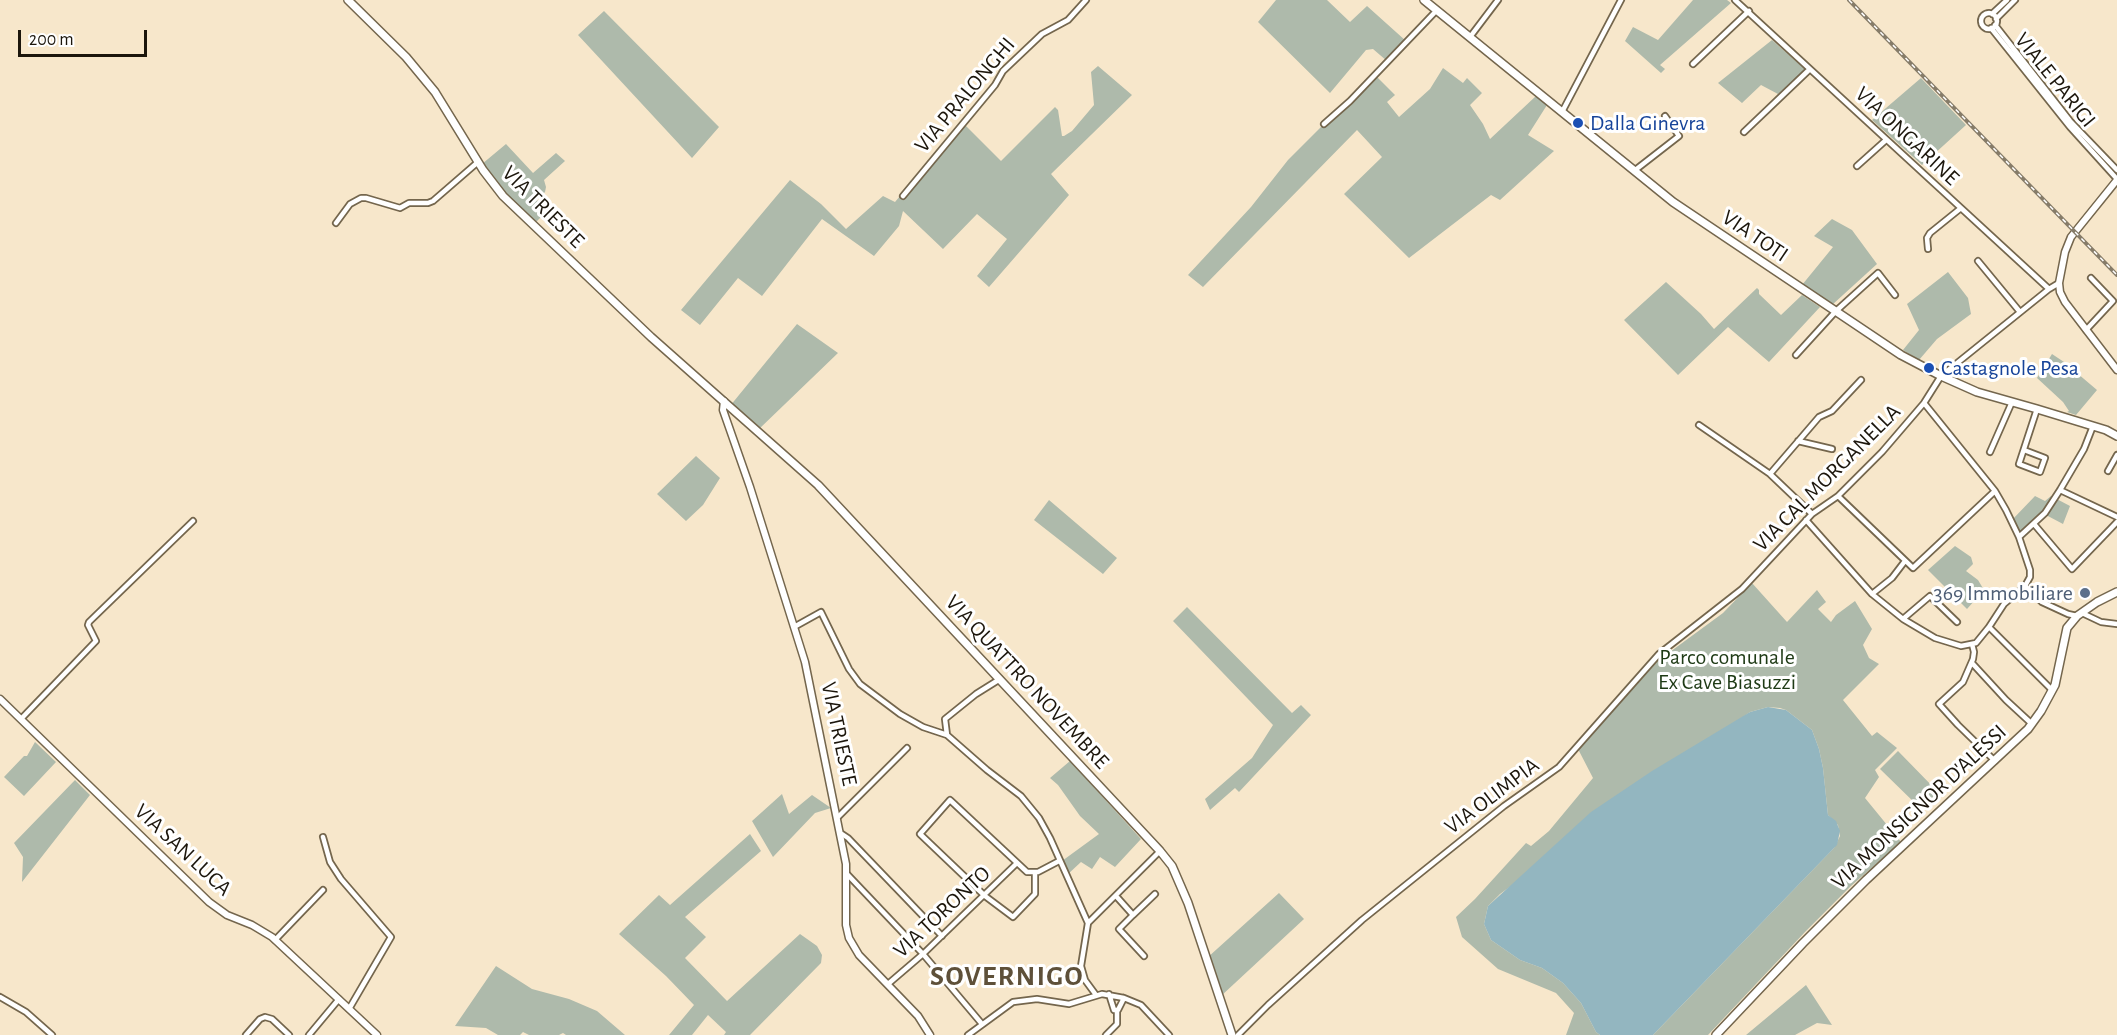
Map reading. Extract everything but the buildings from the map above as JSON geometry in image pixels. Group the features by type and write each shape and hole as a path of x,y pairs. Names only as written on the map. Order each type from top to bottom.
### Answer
{"main road":[{"name":"VIA TRIESTE","path":"348,0 406,57 435,92 478,162 503,196 651,336 724,401"},
{"name":"VIA TOTI","path":"1424,0 1686,211 1901,355 1977,392 2093,426 2117,436"},
{"name":"VIA QUATTRO NOVEMBRE","path":"724,401 818,485 1160,851 1172,867 1188,903 1232,1035"},
{"path":"2079,615 2117,592"},
{"name":"VIA MONSIGNOR D'ALESSI","path":"1716,1035 1866,880 2032,724 2052,690 2070,623 2079,615"}],"street":[{"name":"VIA PRALONGHI","path":"903,196 995,85 1003,71 1042,34 1068,20 1086,0"},
{"path":"1470,37 1497,0"},
{"path":"1561,111 1621,0"},
{"name":"VIA ONGARINE","path":"1735,0 2049,289"},
{"path":"1994,16 2007,0"},
{"path":"1994,16 2015,0"},
{"path":"1324,124 1350,101 1437,10"},
{"path":"1693,64 1749,11"},
{"name":"VIALE PARIGI","path":"2117,170 2070,121 1993,27 1983,26 1981,19 1986,14 1994,16 1993,27 2070,127 2117,180"},
{"path":"1744,132 1810,69"},
{"path":"1635,171 1678,136 1665,116"},
{"path":"1857,166 1886,140"},
{"path":"336,223 350,204 360,198 400,208 409,203 433,201 478,162"},
{"path":"2117,180 2071,237 2065,252 2059,281 2060,292 2065,302 2114,361 2117,370"},
{"path":"1928,249 1927,238 1930,233 1961,208"},
{"path":"1978,261 2020,312"},
{"path":"1796,355 1836,311 1878,273 1895,295"},
{"path":"2086,330 2113,301 2091,278"},
{"path":"2049,289 2059,281"},
{"name":"VIA CAL MORGANELLA","path":"1756,574 1812,514 1838,496 1882,452 1924,403 1941,376 2049,289"},
{"path":"1770,474 1819,417 1832,411 1861,380"},
{"name":"VIA TRIESTE","path":"724,401 722,407 805,662 842,834 847,874 846,925 849,939 859,955 918,1016 930,1035"},
{"path":"1990,452 2012,402"},
{"path":"1806,520 1872,594 1903,619 1935,638 1961,646 1972,645 1989,627 2004,604 2025,586 2030,577 2030,570 2019,537 1995,491 1924,403"},
{"path":"728,422 732,408"},
{"path":"2024,450 2045,458 2040,472 2019,464 2037,409"},
{"path":"1700,425 1770,474 1812,514"},
{"path":"2019,537 2044,513 2060,490 2084,448 2093,426"},
{"path":"1798,441 1832,449"},
{"path":"2108,471 2117,455"},
{"path":"2060,490 2117,517"},
{"path":"1838,496 1913,568 1995,491"},
{"path":"21,719 96,641 88,625 89,622 193,521"},
{"path":"2034,524 2072,569 2117,522"},
{"path":"1872,594 1892,578 1905,561"},
{"name":"VIA OLIMPIA","path":"1238,1035 1362,920 1504,806 1559,767 1659,654 1742,589 1756,574"},
{"path":"2025,586 2042,602 2068,614 2117,624"},
{"path":"1903,619 1930,596 1957,622"},
{"path":"794,627 821,612 849,669 860,684 900,714 923,727 947,735 1027,803 1050,838 1088,923 1082,966 1085,980 1096,995"},
{"path":"1989,627 2052,690"},
{"path":"1972,645 1974,652 1972,663 1963,682 1939,704 1995,761"},
{"path":"1972,663 1980,674 2032,724"},
{"path":"947,735 945,719 976,694 1000,679"},
{"name":"VIA SAN LUCA","path":"1,700 209,902 227,915 252,925 275,940 377,1035"},
{"path":"838,818 907,748"},
{"path":"1035,872 1035,894 1012,917 985,896 920,834 951,800 1027,872 1035,872 1059,861"},
{"path":"842,834 942,936"},
{"path":"323,837 330,862 341,879 391,938 349,1009"},
{"path":"1088,923 1160,851"},
{"name":"VIA TORONTO","path":"888,984 985,896 1017,863"},
{"path":"847,874 923,954 982,1024"},
{"path":"275,940 323,890"},
{"path":"1144,956 1119,928 1155,894"},
{"path":"1116,896 1133,915"},
{"path":"1108,994 1114,1010 1117,1010"},
{"path":"968,1035 1013,1002 1037,999 1069,1004 1096,995 1108,994 1142,1005 1169,1035"},
{"path":"0,997 26,1012 52,1035"},
{"path":"1106,1035 1118,1024 1117,1010 1124,998"},
{"path":"309,1035 339,999"},
{"path":"246,1035 260,1019 265,1017 272,1019 290,1035"}],"green space":[{"path":"1276,0 1327,0 1350,22 1367,6 1406,41 1387,61 1373,49 1366,50 1330,93 1258,22"},
{"path":"1693,0 1727,0 1731,3 1660,65 1665,69 1661,73 1625,41 1633,27 1658,40"},
{"path":"604,11 719,127 692,158 578,35"},
{"path":"1772,40 1807,71 1778,94 1761,85 1742,103 1718,83"},
{"path":"1098,66 1132,95 1051,174 1069,195 989,287 977,276 1007,239 977,214 943,249 903,211 899,226 874,256 822,219 762,296 738,278 700,325 681,310 790,180 821,204 846,229 883,196 895,202 962,122 1001,161 1055,107 1058,110 1062,136 1072,131 1094,105 1091,72"},
{"path":"1443,68 1463,83 1467,78 1482,93 1470,105 1490,139 1536,96 1547,105 1528,135 1554,151 1500,200 1491,195 1409,258 1344,194 1382,157 1357,130 1203,287 1188,275 1251,207 1288,160 1374,74 1395,95 1387,102 1399,117 1430,89"},
{"path":"1921,78 1966,125 1922,165 1872,120"},
{"path":"506,144 533,173 556,153 565,161 544,180 545,192 537,200 547,211 534,224 497,188 482,164"},
{"path":"1832,219 1852,230 1877,264 1832,305 1802,285 1833,247 1814,236"},
{"path":"1948,272 1968,298 1971,314 1937,339 1919,360 1903,350 1919,330 1907,304"},
{"path":"1666,282 1714,329 1757,288 1759,294 1781,315 1802,295 1820,307 1769,362 1728,327 1678,375 1624,320"},
{"path":"797,324 838,353 758,430 730,406"},
{"path":"2052,354 2097,390 2076,415 2067,412 2069,411 2063,402 2037,378"},
{"path":"696,456 720,478 703,505 686,521 657,494"},
{"path":"2035,496 2045,501 2051,496 2070,506 2063,524 2046,515 2020,537 2012,520"},
{"path":"1049,500 1117,558 1103,574 1034,520"},
{"path":"1955,546 1971,557 1973,564 1966,571 1978,580 1984,590 1967,609 1928,570"},
{"name":"Parco comunale Ex Cave Biasuzzi","path":"1752,583 1787,622 1817,590 1826,602 1818,609 1831,622 1836,615 1855,601 1872,629 1863,645 1869,658 1879,664 1843,700 1872,736 1877,732 1897,748 1875,770 1879,777 1865,798 1901,842 1851,886 1805,932 1708,1035 1653,1035 1834,848 1840,836 1838,825 1828,815 1823,768 1812,730 1780,708 1768,707 1750,712 1500,894 1488,906 1484,924 1491,940 1520,960 1542,968 1563,983 1581,1003 1596,1032 1600,1035 1566,1035 1574,1013 1556,993 1498,969 1462,937 1456,917 1526,843 1531,846 1549,831 1593,778 1578,749 1659,660 1723,613"},
{"path":"1187,607 1292,713 1301,705 1311,715 1239,792 1235,788 1210,810 1205,799 1252,758 1273,725 1173,621"},
{"path":"35,742 56,762 24,796 4,777 24,756 27,756"},
{"path":"1898,751 1938,792 1921,809 1880,769"},
{"path":"1070,761 1141,839 1115,867 1100,857 1092,869 1081,862 1067,875 1062,861 1099,834 1080,816 1058,785 1050,778"},
{"path":"75,780 90,795 22,882 23,857 14,843"},
{"path":"782,794 789,814 812,795 831,808 815,813 773,857 752,821"},
{"path":"750,834 761,851 685,917 706,937 685,958 727,1001 800,934 817,946 822,955 821,963 750,1035 724,1035 726,1032 708,1015 692,1035 669,1035 694,1005 666,976 619,934 659,895 670,905"},
{"path":"1279,893 1304,919 1221,996 1207,958"},
{"path":"496,966 532,989 569,999 597,1011 625,1035 566,1035 563,1033 529,1035 523,1032 520,1035 498,1035 486,1028 455,1026"},
{"path":"1806,985 1832,1025 1817,1023 1795,1035 1746,1035"}],"water":[{"path":"1768,707 1786,710 1812,730 1823,768 1828,815 1836,821 1840,831 1837,845 1653,1035 1600,1035 1596,1032 1581,1003 1563,983 1542,968 1520,960 1491,940 1484,924 1488,906 1591,812 1652,771 1750,712"}],"railway":[{"path":"1849,0 2117,275"}],"place":[{"name":"Dalla Ginevra","path":"1578,123"},
{"name":"Castagnole Pesa","path":"1929,368"},
{"name":"369 Immobiliare","path":"2085,593"}],"district":[{"name":"SOVERNIGO","path":"1007,977"}]}
